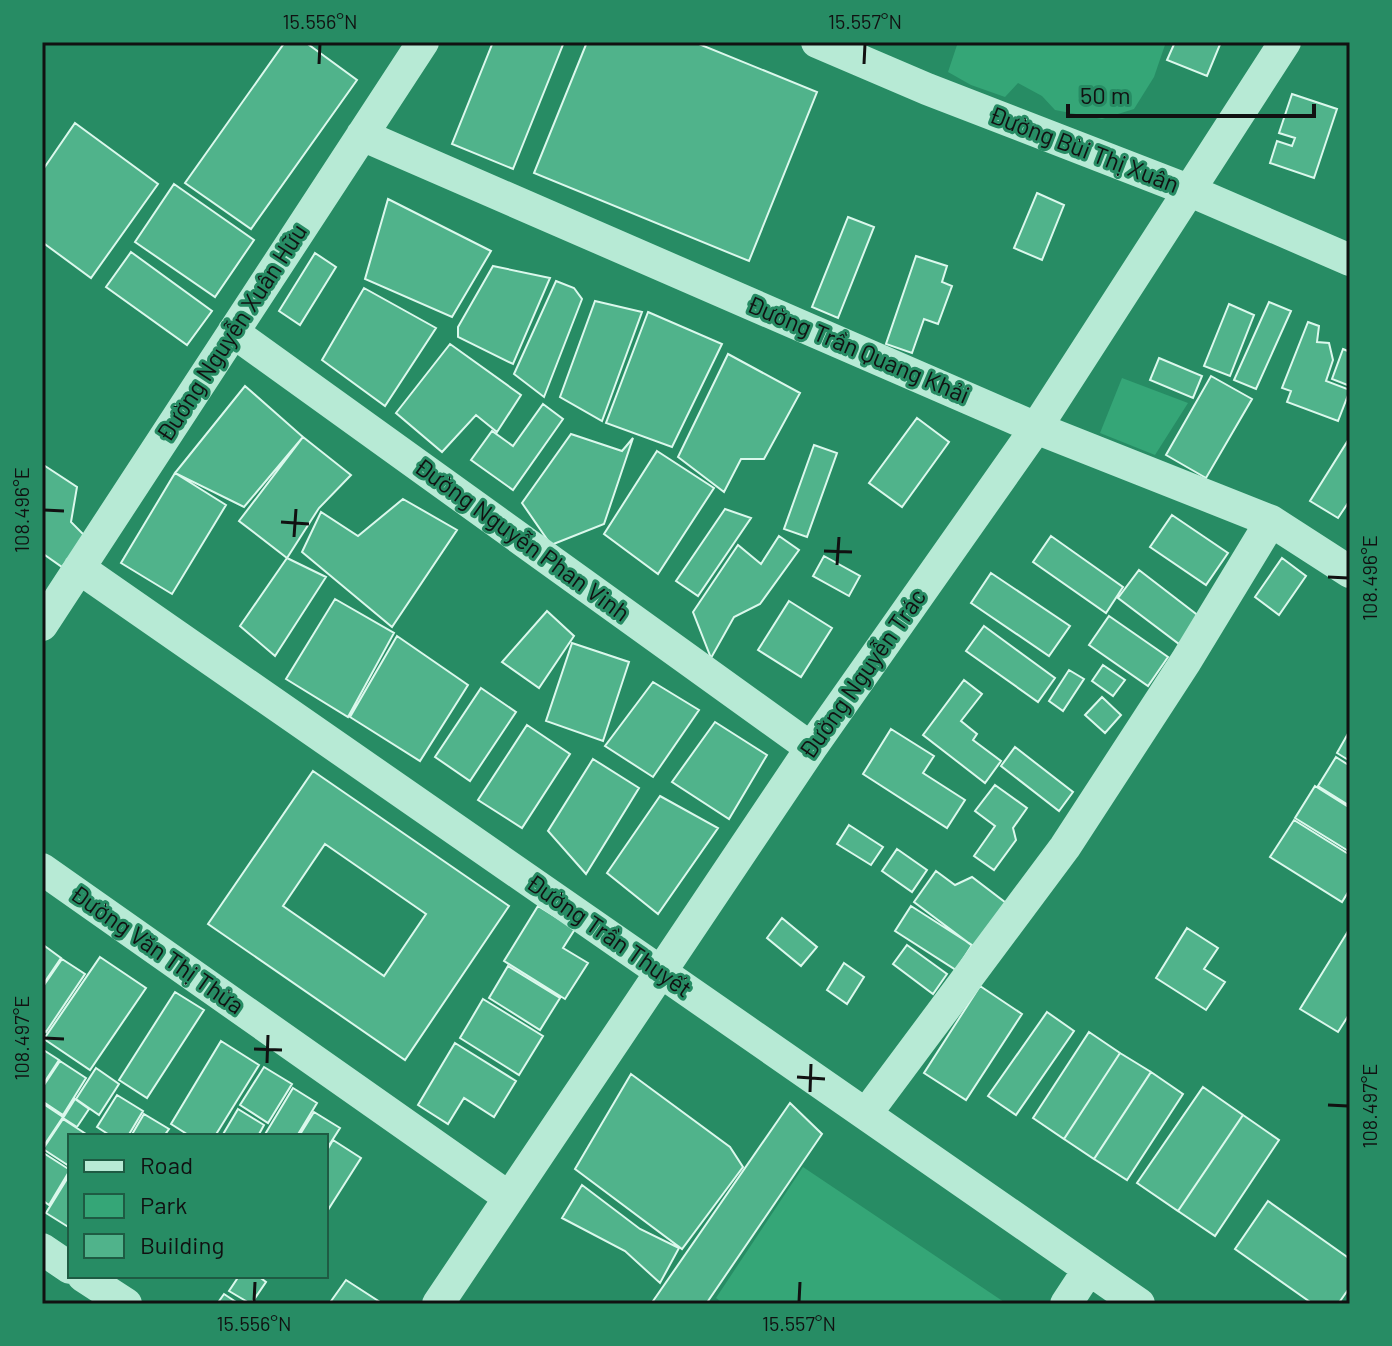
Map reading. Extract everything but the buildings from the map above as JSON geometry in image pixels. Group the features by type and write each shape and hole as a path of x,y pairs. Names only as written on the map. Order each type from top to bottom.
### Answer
{"street":[{"name":"Đường Nguyễn Xuân Hữu","path":"42,625 423,42"},
{"name":"Đường Bùi Thị Xuân","path":"817,42 927,89 1188,190 1350,260"},
{"name":"Đường Nguyễn Trác","path":"438,1304 507,1196 811,748 1036,428 1285,42"},
{"name":"Đường Trần Quang Khải","path":"362,135 1036,428 1271,521 1350,572"},
{"name":"Đường Nguyễn Phan Vinh","path":"233,332 811,748"},
{"path":"866,1114 1065,847 1186,661 1271,521"},
{"name":"Đường Trần Thuyết","path":"79,568 1139,1304"},
{"name":"Đường Văn Thị Thừa","path":"42,869 507,1196"},
{"path":"42,1249 68,1267"},
{"path":"1066,1304 1089,1269"},
{"path":"86,1278 126,1304"}],"green space":[{"path":"958,42 1166,42 1154,77 1134,109 1102,119 1055,110 1042,96 1018,83 1005,97 971,85 948,72"},
{"path":"1122,378 1188,403 1155,455 1100,433"},
{"path":"803,1167 1007,1304 724,1304 716,1298"}]}
